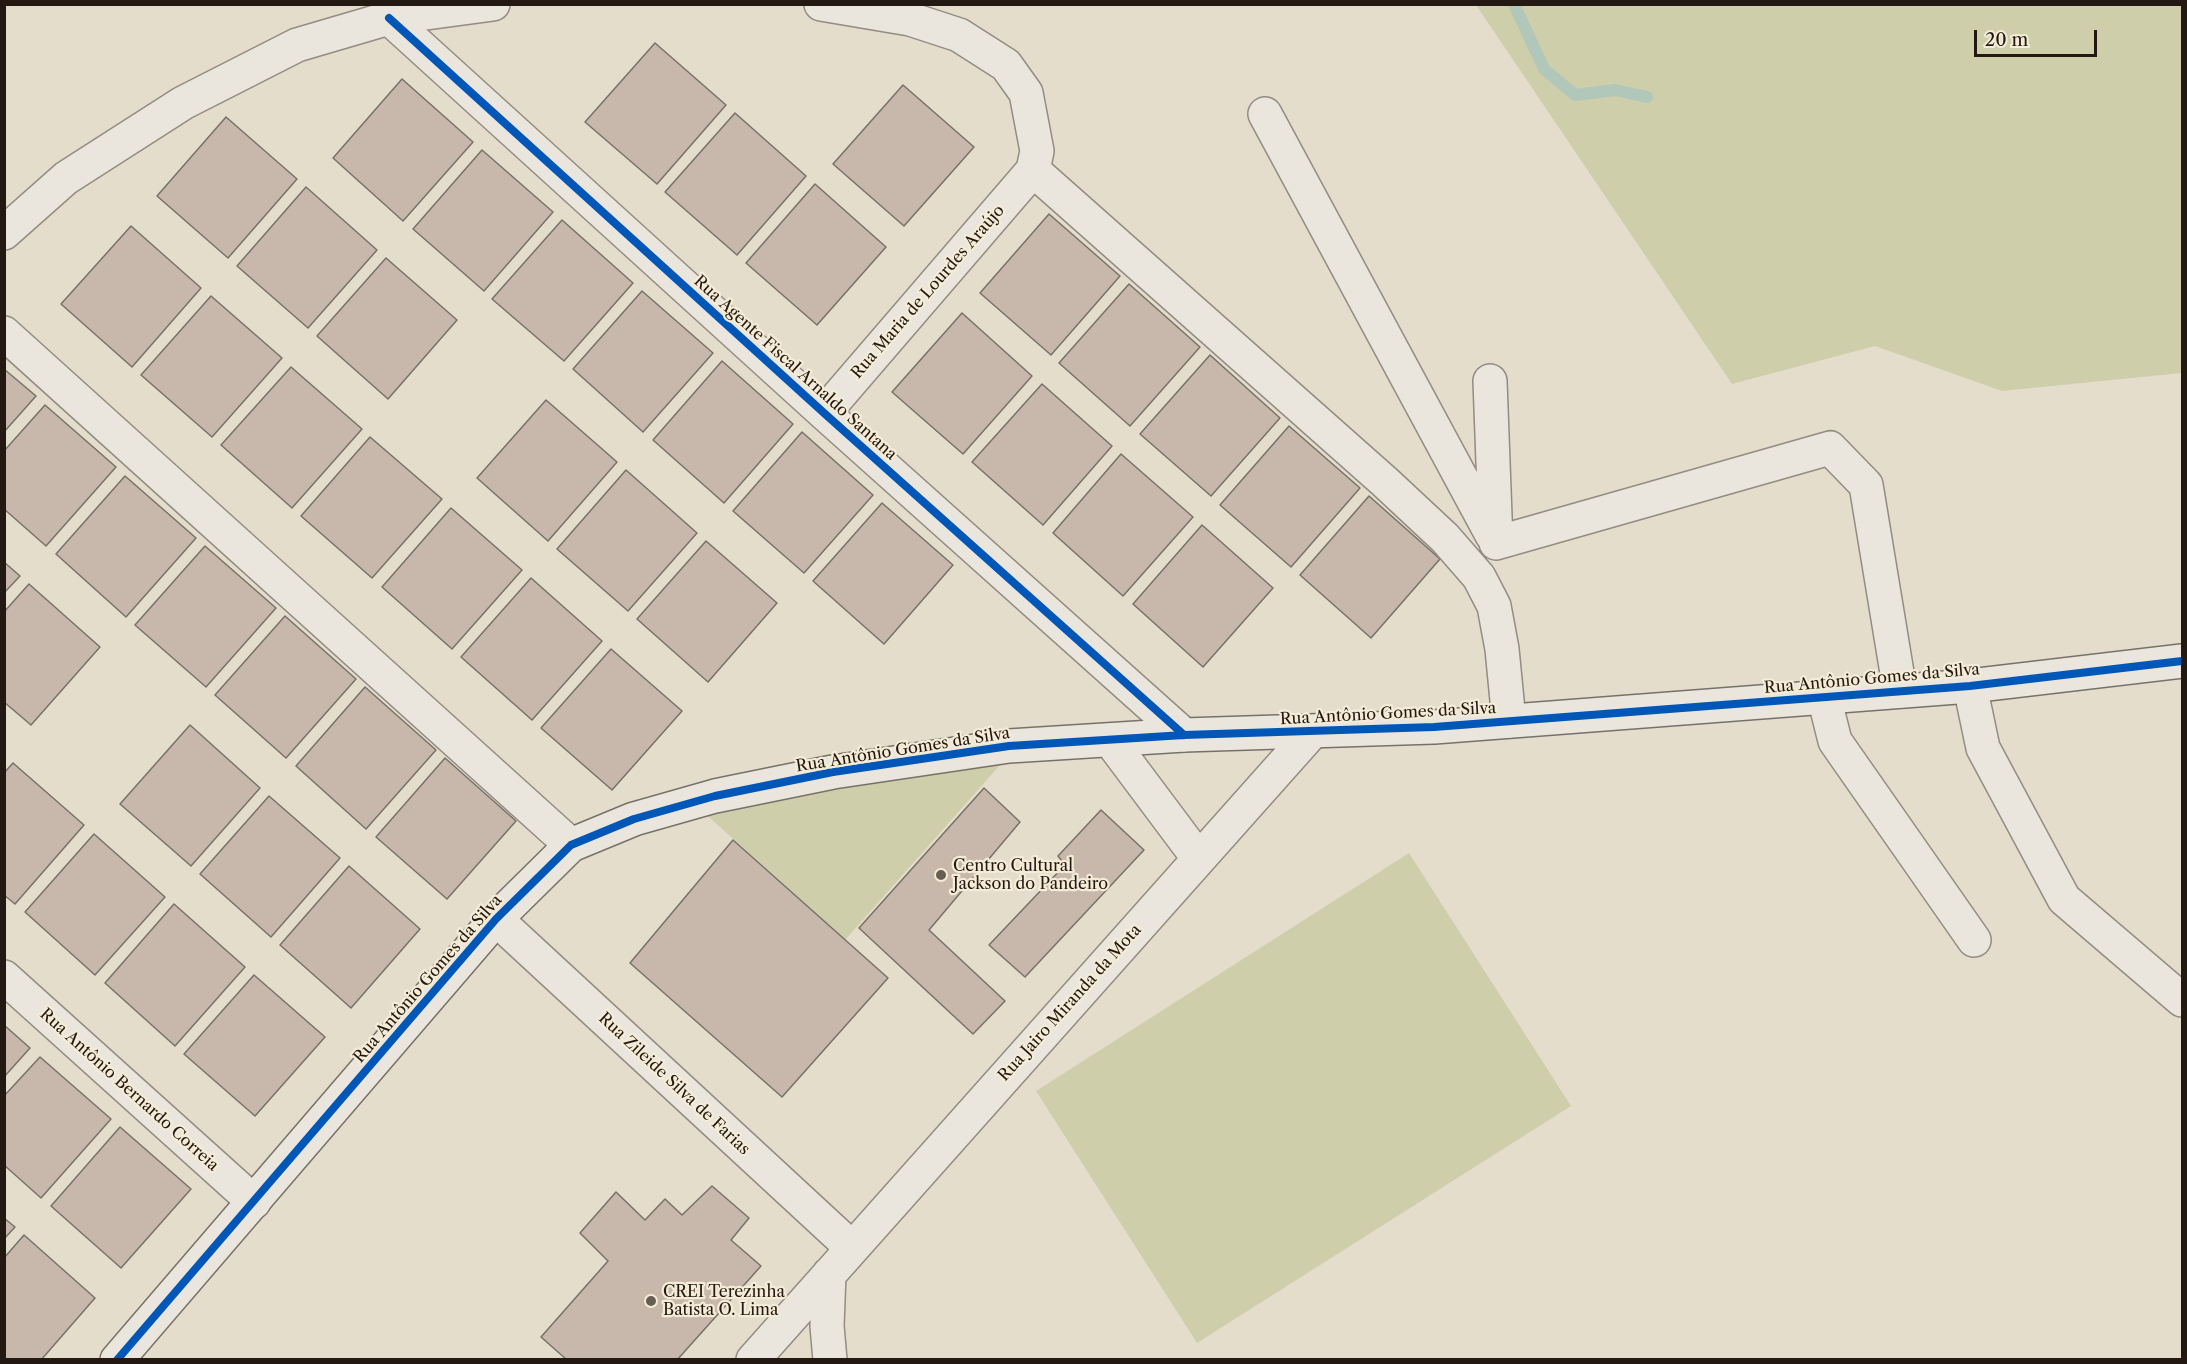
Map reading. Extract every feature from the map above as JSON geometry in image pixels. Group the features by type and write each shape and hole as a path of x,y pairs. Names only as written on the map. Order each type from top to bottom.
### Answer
{"street":[{"path":"4,233 66,178 183,103 297,45 389,18 493,4"},
{"path":"821,4 910,19 959,35 1006,65 1026,93 1037,151 1033,170 1385,482 1445,538 1479,577 1494,606 1503,649 1509,722"},
{"name":"Rua Agente Fiscal Arnaldo Santana","path":"389,18 824,413 1184,735"},
{"path":"1265,114 1496,543"},
{"name":"Rua Maria de Lourdes Araújo","path":"824,413 1033,170"},
{"path":"4,333 571,846"},
{"path":"1479,577 1499,564 1496,543 1490,381"},
{"path":"1496,543 1830,448 1866,485 1900,691"},
{"name":"Rua Antônio Gomes da Silva","path":"117,1359 496,919 571,846 634,819 715,796 833,772 1009,746 1184,735 1312,732 1509,722 1970,686 2182,661"},
{"path":"1970,686 1983,748 2064,899 2182,1000"},
{"path":"1824,697 1835,741 1974,940"},
{"name":"Rua Jairo Miranda da Mota","path":"753,1359 1312,732"},
{"path":"1110,740 1199,859"},
{"name":"Rua Zileide Silva de Farias","path":"496,919 852,1248"},
{"name":"Rua Antônio Bernardo Correia","path":"4,977 254,1202"},
{"path":"829,1274 830,1359"}],"green space":[{"path":"1476,5 2182,5 2182,373 2002,391 1875,346 1732,384"},
{"path":"1008,756 845,940 699,808"},
{"path":"1409,853 1571,1106 1197,1343 1036,1091"}],"building":[{"path":"655,43 726,105 657,184 585,122"},
{"path":"402,79 473,142 403,221 333,158"},
{"path":"903,85 974,147 904,226 833,164"},
{"path":"735,113 806,176 737,255 665,192"},
{"path":"226,117 297,179 228,258 157,196"},
{"path":"482,150 553,212 484,291 413,229"},
{"path":"815,184 886,247 817,325 746,263"},
{"path":"306,187 377,250 308,328 237,266"},
{"path":"1049,214 1120,276 1051,355 980,293"},
{"path":"562,220 633,283 564,361 492,299"},
{"path":"131,226 201,288 132,367 61,304"},
{"path":"386,258 457,320 388,399 317,336"},
{"path":"1129,284 1200,347 1130,426 1059,363"},
{"path":"642,291 713,353 643,432 573,369"},
{"path":"211,296 282,358 212,437 141,375"},
{"path":"962,313 1032,376 963,454 892,392"},
{"path":"1210,355 1280,418 1211,496 1140,434"},
{"path":"722,361 793,424 724,503 653,440"},
{"path":"291,367 362,429 292,508 221,445"},
{"path":"4,369 36,396 4,432"},
{"path":"1042,384 1112,446 1043,525 972,462"},
{"path":"546,400 617,462 548,541 477,478"},
{"path":"45,405 116,467 46,546 4,509 4,451"},
{"path":"1289,426 1360,488 1291,567 1220,505"},
{"path":"802,432 873,495 804,573 733,511"},
{"path":"370,437 442,499 372,578 301,516"},
{"path":"1121,454 1193,517 1123,596 1053,533"},
{"path":"626,470 697,533 628,611 557,549"},
{"path":"125,476 196,538 126,617 56,554"},
{"path":"1369,496 1440,559 1371,638 1300,575"},
{"path":"882,503 953,565 884,644 813,581"},
{"path":"451,508 522,570 452,649 382,587"},
{"path":"1202,525 1273,588 1203,667 1133,604"},
{"path":"706,541 777,603 708,682 637,619"},
{"path":"205,546 276,608 206,687 135,625"},
{"path":"4,562 20,576 4,593"},
{"path":"531,578 602,641 532,720 461,657"},
{"path":"29,584 100,647 31,725 4,702 4,612"},
{"path":"285,616 356,679 286,758 215,695"},
{"path":"611,649 682,711 612,790 541,728"},
{"path":"365,687 436,750 366,829 296,766"},
{"path":"190,725 260,788 191,866 120,804"},
{"path":"445,758 516,821 447,899 376,837"},
{"path":"13,763 84,825 15,904 4,895 4,773"},
{"name":"Centro Cultural Jackson do Pandeiro","path":"984,788 1020,822 929,930 1005,1001 973,1034 859,928"},
{"path":"269,796 340,858 271,937 200,874"},
{"path":"1101,810 1144,850 1025,977 989,945 1065,865 1058,856"},
{"path":"94,834 165,897 95,975 25,912"},
{"path":"733,840 888,978 782,1097 630,963"},
{"path":"349,866 420,929 351,1008 280,945"},
{"path":"174,904 245,967 175,1046 105,983"},
{"path":"254,975 325,1037 255,1116 184,1054"},
{"path":"4,1025 30,1048 4,1077"},
{"path":"40,1057 111,1119 41,1198 4,1165 4,1096"},
{"path":"120,1127 191,1189 121,1268 51,1206"},
{"name":"CREI Terezinha Batista O. Lima","path":"712,1186 749,1218 731,1240 761,1266 677,1360 567,1360 541,1337 608,1261 580,1233 616,1192 645,1220 665,1199 682,1215"},
{"path":"4,1218 15,1227 4,1239"},
{"path":"24,1235 95,1298 41,1360 7,1360 4,1358 4,1258"}],"waterway":[{"path":"1514,4 1544,69 1575,95 1615,90 1647,97"}],"cycle path":[{"path":"389,18 824,413 1184,735"},
{"path":"117,1360 496,919 571,845 634,819 715,796 833,772 1009,746 1184,735 1434,727 1970,686 2182,661"}],"place":[{"name":"Centro Cultural Jackson do Pandeiro","path":"941,875"},
{"name":"CREI Terezinha Batista O. Lima","path":"651,1301"}]}
